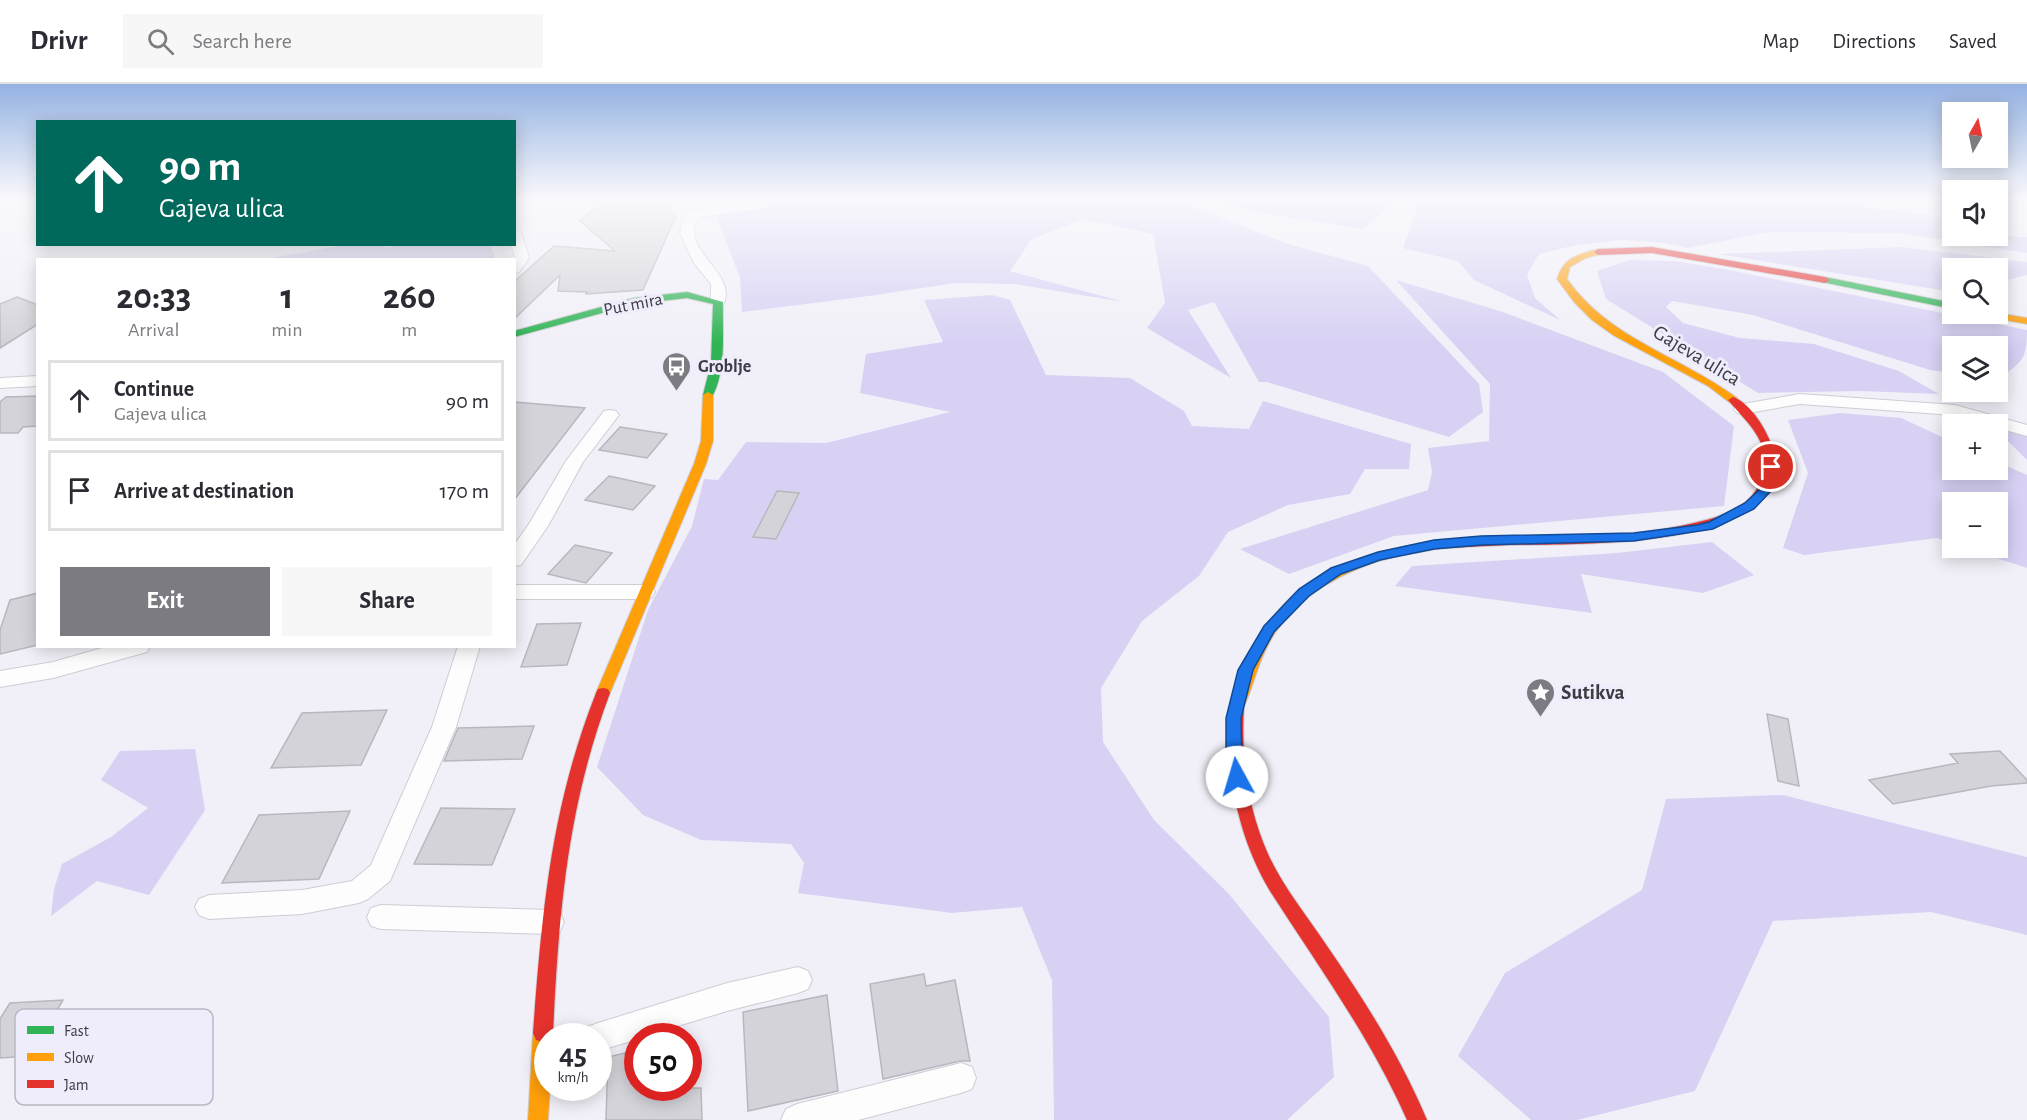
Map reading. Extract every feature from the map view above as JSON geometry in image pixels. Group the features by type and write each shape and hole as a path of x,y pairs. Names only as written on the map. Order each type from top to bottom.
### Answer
{"main road":[{"name":"Gajeva ulica","path":"1416,1120 1405,1088 1350,997 1268,873 1243,809 1234,762 1233,718 1246,670 1269,629 1304,593 1336,571 1378,556 1434,545 1481,540 1634,537 1682,532 1713,525 1750,506 1767,489 1771,467 1768,447 1760,429 1743,409 1717,387 1601,323 1580,307 1568,293 1562,279 1566,266 1583,256 1603,251 1652,250 1779,271 1942,304"},
{"name":"Put mira","path":"516,333 634,301 687,295 718,302"},
{"path":"546,1023 550,922 556,873 578,761 601,697 700,464 707,441 707,397 712,388 718,302"},
{"path":"2008,318 2027,321"},
{"path":"538,1120 540,1101"}],"street":[{"path":"516,266 522,258 518,246"},
{"path":"693,246 701,263 718,283 718,302"},
{"path":"0,382 36,381"},
{"path":"1743,409 1800,399 1881,403 1954,410 2027,431"},
{"path":"516,557 538,526 575,460 610,415"},
{"path":"516,592 645,592"},
{"path":"0,680 53,670 132,648"},
{"path":"209,907 302,902 359,891 381,873 444,727 468,648"},
{"path":"381,917 550,922"},
{"path":"612,1033 727,997 798,980"},
{"path":"797,1120 962,1078"}],"shaded area":[{"path":"337,246 491,246 495,256 494,258 271,258"},
{"path":"728,246 1027,246 1010,271 1124,302 1014,284 955,283 742,312 740,277"},
{"path":"1155,246 1297,246 1368,266 1479,384 1483,412 1449,437 1267,382 1259,382 1214,302 1188,310 1231,378 1147,328 1165,303"},
{"path":"1570,246 1539,254 1527,275 1535,298 1560,320 1474,280 1458,261 1403,248"},
{"path":"1984,246 2027,246 2027,253"},
{"path":"1902,247 1994,258 1942,258 1942,290 1718,254"},
{"path":"1629,260 1675,261 1724,269 1942,313 1942,324 1997,324 2027,330 2026,348 2018,364 2008,372 2008,336 1942,336 1942,372 1930,370 1753,315 1672,301 1666,307 1683,323 1740,338 1814,344 1899,371 1939,394 1861,391 1758,393 1606,299 1597,271"},
{"path":"2008,260 2027,262 2027,275 2008,280"},
{"path":"1396,280 1500,311 1663,372 1734,426 1724,506 1394,536 1289,574 1240,549 1428,490 1432,472 1428,448 1489,441 1490,384"},
{"path":"992,295 1010,300 1046,375 1130,378 1184,411 1192,426 1249,429 1263,401 1411,444 1409,469 1365,469 1350,494 1288,505 1228,532 1199,576 1142,621 1101,688 1103,742 1154,820 1229,894 1329,1017 1334,1077 1287,1120 1054,1120 1052,980 1022,907 952,913 798,893 804,863 791,844 701,840 643,815 597,767 648,610 692,526 704,479 718,480 746,442 826,443 950,412 860,393 866,354 943,342 924,300"},
{"path":"1840,413 1901,418 1942,437 1942,480 2008,480 2008,466 2027,475 2027,568 1996,558 2008,558 2008,492 1942,492 1942,540 1937,538 1804,555 1783,548 1808,473 1788,420"},
{"path":"2008,430 2027,435 2027,460 2008,441"},
{"path":"1712,542 1754,575 1703,593 1581,574 1592,613 1395,586 1412,566 1617,553"},
{"path":"195,749 205,810 149,895 97,881 51,916 54,889 62,864 111,837 148,808 101,780 120,751"},
{"path":"1783,795 2027,857 2027,935 1931,912 1773,921 1695,1091 1577,1120 1531,1120 1458,1056 1505,973 1642,890 1666,799"}],"building":[{"path":"554,246 615,251 610,246 662,246 643,290 586,294 587,292 558,291 560,275 516,317 516,280"},
{"path":"17,297 36,304 36,325 0,348 0,304"},
{"path":"36,396 36,426 23,427 18,433 0,433 0,402 6,397"},
{"path":"516,402 585,408 516,497"},
{"path":"620,427 667,434 647,458 599,450"},
{"path":"609,476 655,486 633,510 585,500"},
{"path":"777,491 799,493 776,539 753,537"},
{"path":"575,545 612,553 586,583 548,574"},
{"path":"36,594 36,645 0,654 0,630 10,600"},
{"path":"581,623 567,665 521,667 537,624"},
{"path":"387,710 361,765 271,768 302,713"},
{"path":"1767,714 1788,719 1799,786 1778,781"},
{"path":"534,726 522,759 444,761 458,728"},
{"path":"2000,751 2027,780 2027,783 1991,786 1893,804 1869,780 1958,763 1950,754"},
{"path":"441,808 515,809 492,865 414,864"},
{"path":"350,811 319,879 222,883 259,815"},
{"path":"924,974 926,986 955,980 970,1061 960,1061 883,1079 870,984"},
{"path":"827,995 838,1091 748,1111 743,1012"},
{"path":"63,1000 58,1009 15,1009 15,1057 0,1058 0,1019 10,1003"},
{"path":"624,1053 624,1101 701,1101 702,1120 606,1120 607,1101 612,1101 612,1056"}],"traffic: fast":[{"path":"1825,280 1942,304"},
{"path":"516,333 634,301 687,295 718,302 716,363 708,395"}],"traffic: slow":[{"path":"1598,252 1583,256 1566,266 1562,279 1577,300 1595,318 1617,333 1712,384 1733,400"},
{"path":"2008,318 2027,321"},
{"path":"603,693 700,464 707,441 708,395"},
{"path":"1237,706 1249,669 1264,638 1283,612 1306,591 1333,574 1363,561 1434,545"},
{"path":"538,1120 539,1101"}],"traffic: jam":[{"path":"1598,252 1652,250 1825,280"},
{"path":"1434,545 1619,538 1705,525 1740,511 1763,492 1771,465 1763,437 1747,414 1733,400"},
{"path":"544,1023 558,860 575,775 603,693"},
{"path":"1237,706 1236,747 1241,790 1251,832 1259,852 1276,886 1367,1023 1394,1070 1417,1120"}],"place":[{"name":"Groblje","path":"677,392"},
{"name":"Sutikva","path":"1540,718"}],"route":[{"path":"1237,777 1234,762 1233,718 1246,670 1269,629 1304,593 1336,571 1378,556 1434,545 1481,540 1634,537 1697,529 1713,525 1750,506 1767,489 1771,467"}]}
